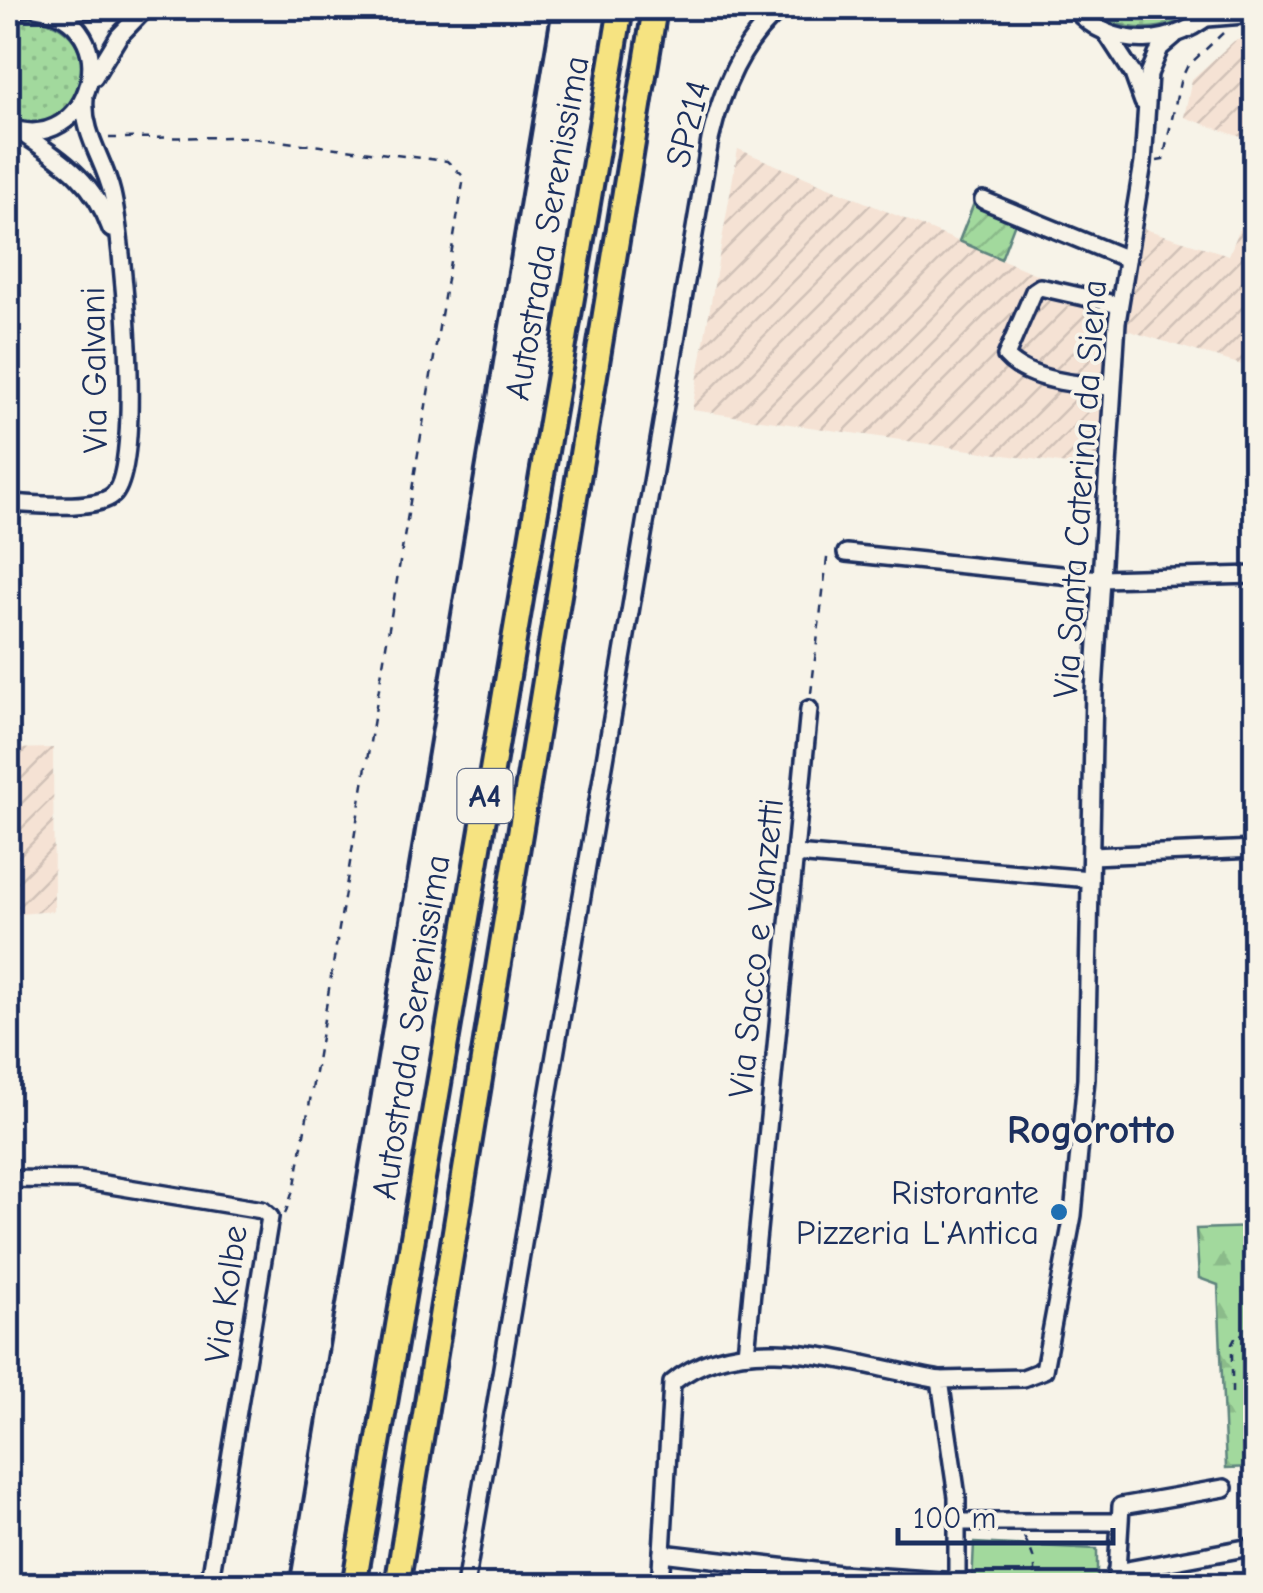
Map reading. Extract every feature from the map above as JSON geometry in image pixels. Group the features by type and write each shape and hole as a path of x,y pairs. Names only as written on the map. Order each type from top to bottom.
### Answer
{"highway":[{"name":"Autostrada Serenissima","path":"354,1586 621,8"},
{"name":"Autostrada Serenissima","path":"396,1586 655,8"}],"street":[{"path":"8,11 24,8"},
{"path":"47,9 104,8"},
{"name":"SP214","path":"465,1586 686,272 718,106 749,44 782,8"},
{"path":"1074,8 1104,31 1151,40 1174,36 1212,13 1254,14"},
{"name":"Via Galvani","path":"8,504 96,504 114,494 125,477 128,354 112,192 88,130 92,64 86,42 74,25 47,9"},
{"path":"11,128 57,125 88,92 119,36 150,13"},
{"name":"Via Santa Caterina da Siena","path":"1104,31 1133,74 1144,105"},
{"name":"Via Santa Caterina da Siena","path":"662,1552 672,1383 687,1370 746,1353 789,1354 940,1380 1023,1378 1044,1370 1050,1356 1074,1215 1086,1079 1100,579 1111,387 1119,305 1143,164 1144,105 1153,60 1174,36"},
{"name":"Via Galvani","path":"11,128 67,162 89,184 119,252"},
{"path":"983,200 1126,259"},
{"path":"1111,387 1019,368 1006,356 1034,291 1040,288 1119,305"},
{"path":"846,553 1100,579 1256,574"},
{"name":"Via Sacco e Vanzetti","path":"746,1353 809,709"},
{"path":"1091,856 1256,849"},
{"path":"795,854 1090,879"},
{"name":"Via Kolbe","path":"8,1179 80,1180 262,1210 270,1217 210,1586"},
{"path":"660,1586 662,1552 957,1584 958,1522 940,1380"},
{"path":"1224,1488 1126,1501 1117,1522 1116,1579 1256,1546"},
{"path":"958,1522 1117,1522"}],"path":[{"path":"150,13 165,8"},
{"path":"1143,164 1162,160 1188,66 1254,14"},
{"path":"102,131 106,138 244,137 428,158 453,164 464,178 296,1185 283,1220"},
{"path":"809,709 828,550"},
{"path":"1232,1393 1232,1344 1238,1333 1250,1338 1256,1331"},
{"path":"1016,1523 1034,1556 1037,1573 1032,1586"}],"shaded area":[{"path":"1255,35 1255,142 1184,117 1192,79 1234,41"},
{"path":"738,149 1115,307 1102,469 692,410"},
{"path":"1247,211 1255,214 1255,369 1120,328 1138,227 1229,255"},
{"path":"53,748 54,911 8,915 8,749"}],"green space":[{"path":"1091,8 1200,8 1175,23 1145,28 1115,23"},
{"path":"24,17 55,25 74,41 82,62 80,84 70,104 54,118 33,124 8,118 8,22"},
{"path":"974,203 1016,220 1001,259 959,241"},
{"path":"1255,1227 1255,1467 1226,1468 1218,1285 1199,1278 1196,1229"},
{"path":"974,1543 1097,1549 1097,1585 972,1585"}],"railway":[{"path":"289,1586 552,8"}],"place":[{"name":"Ristorante Pizzeria L'Antica","path":"1059,1212"}],"district":[{"name":"Rogorotto","path":"1091,1130"}]}
